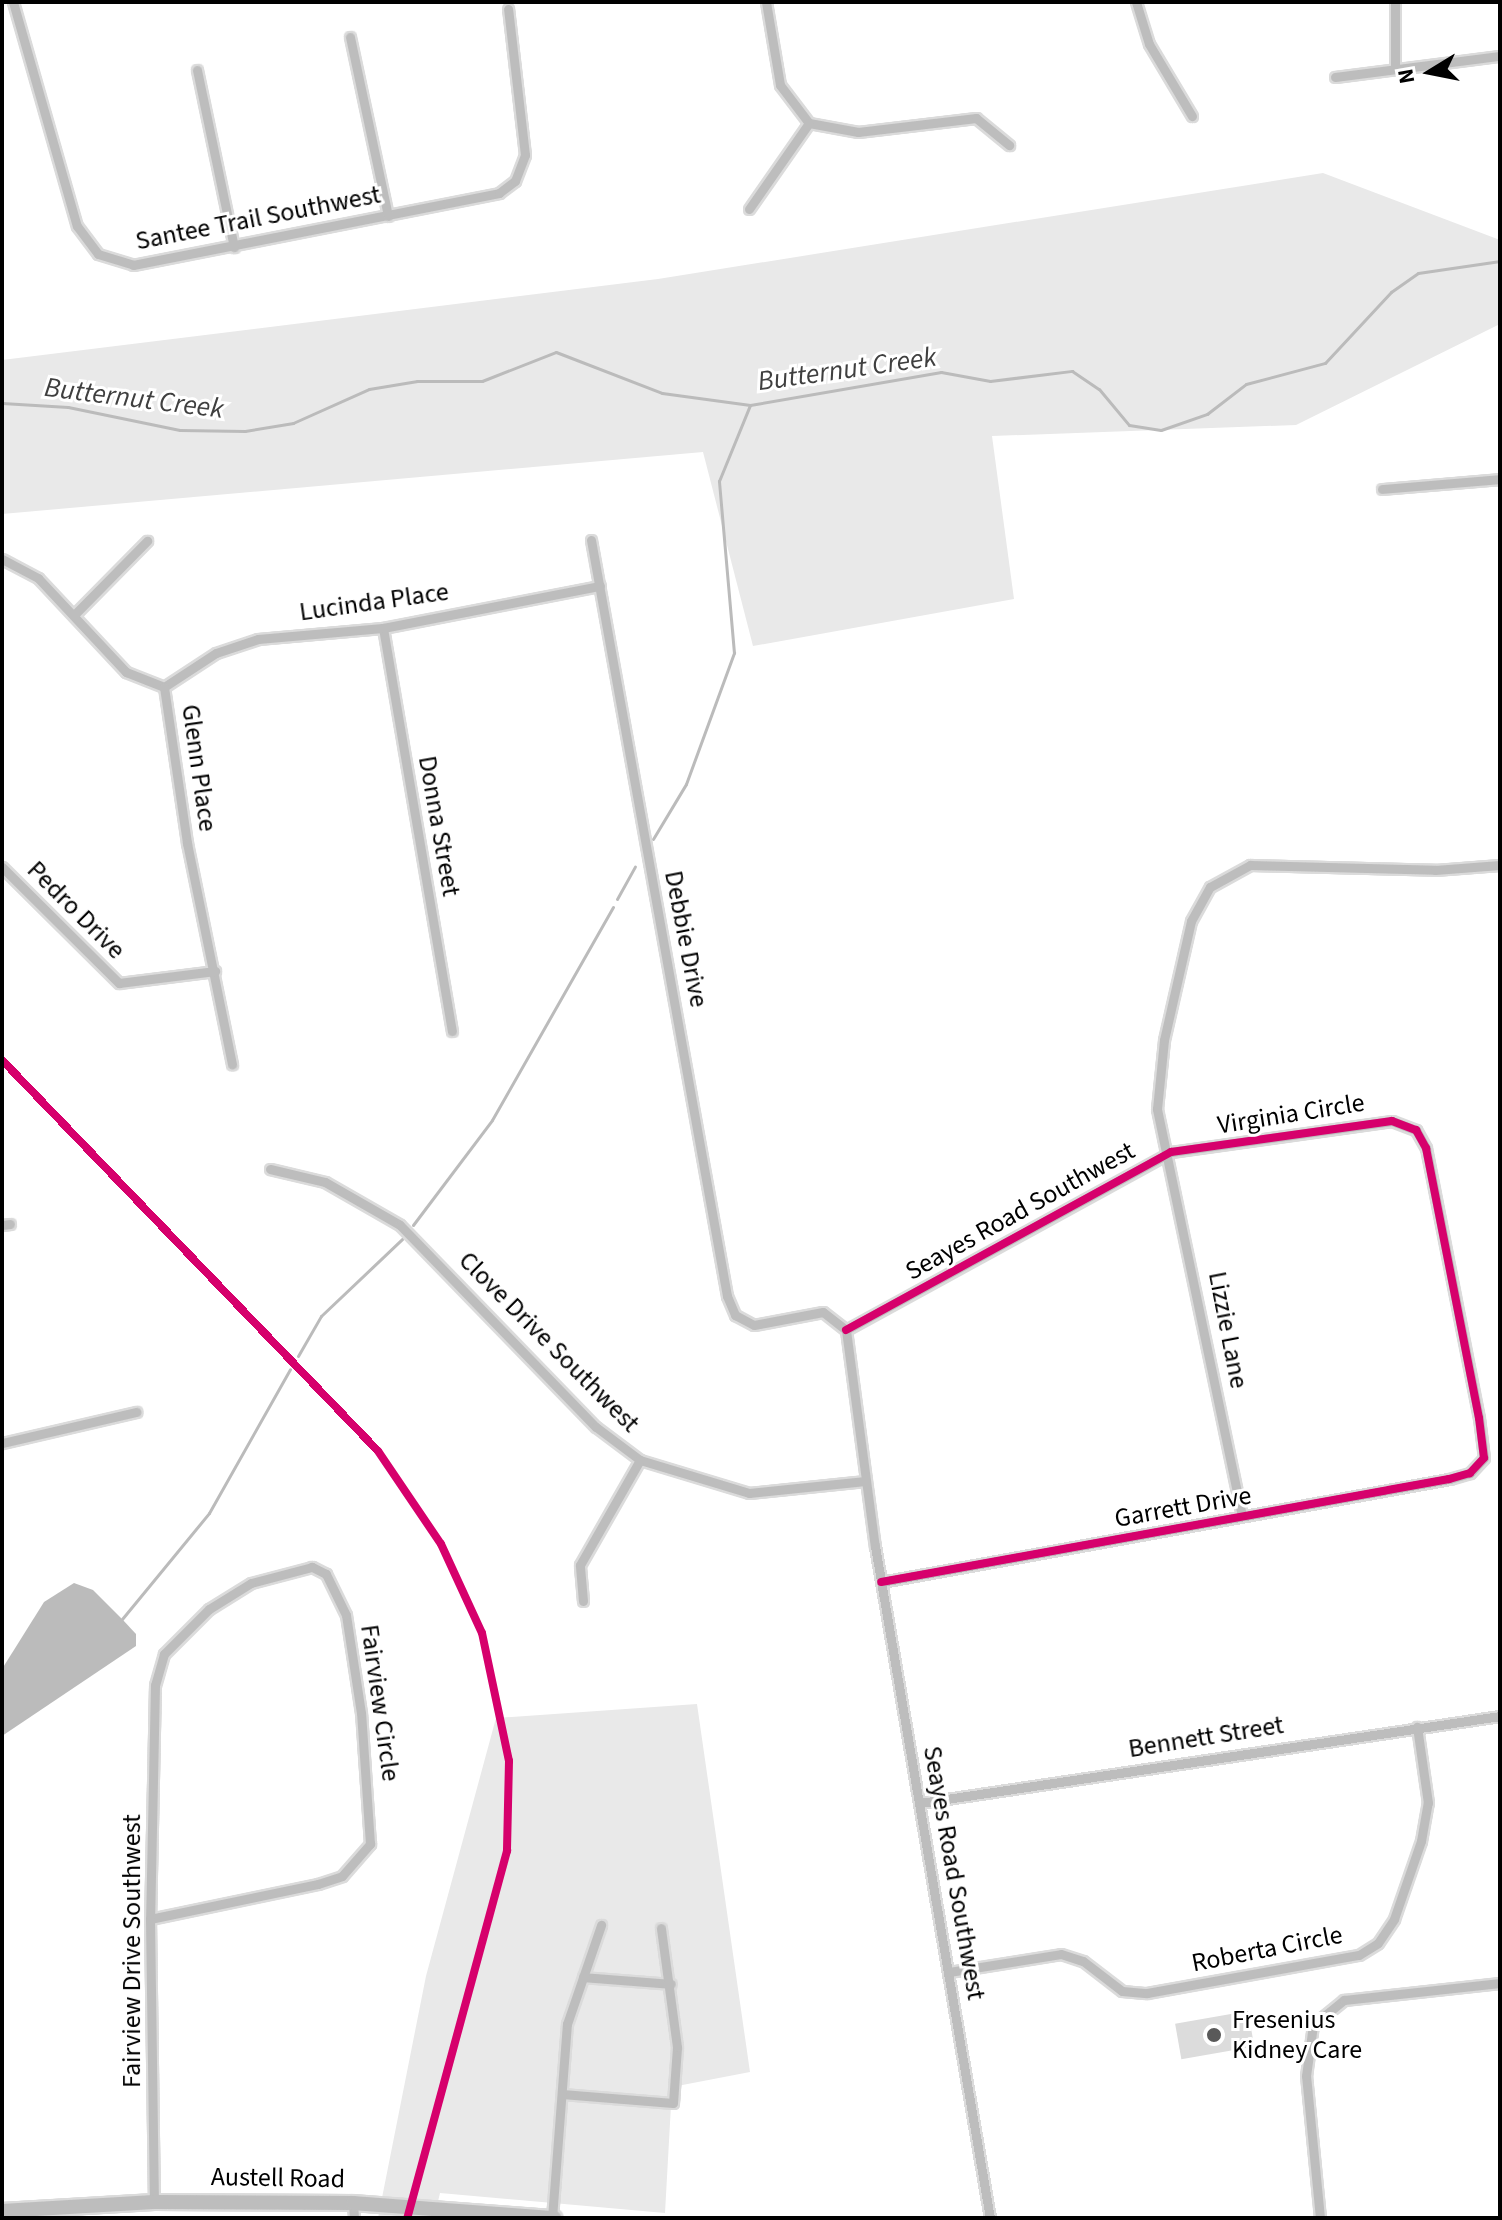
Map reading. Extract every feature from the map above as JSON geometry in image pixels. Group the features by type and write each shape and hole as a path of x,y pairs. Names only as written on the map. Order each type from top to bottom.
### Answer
{"main road":[{"name":"Austell Road","path":"2,2211 154,2202 354,2210 371,2204 553,2218"}],"street":[{"name":"Santee Trail Southwest","path":"13,2 54,130 69,202 88,243 114,264 133,265 487,199 515,181 526,135 508,9"},
{"path":"766,2 780,85 809,123 858,132 976,118 1009,145"},
{"path":"1136,2 1149,44 1192,116"},
{"path":"1395,2 1395,67"},
{"path":"350,37 388,216"},
{"path":"1335,77 1500,56"},
{"path":"197,70 234,247"},
{"path":"749,209 809,123"},
{"path":"1382,489 1500,479"},
{"name":"Debbie Drive","path":"591,540 727,1296 743,1321 763,1325 823,1312 846,1330"},
{"path":"75,614 147,541"},
{"name":"Glenn Place","path":"2,559 19,564 75,614 126,672 164,687 187,843 232,1064"},
{"name":"Lucinda Place","path":"164,687 216,653 258,639 383,628 600,586"},
{"name":"Donna Street","path":"383,628 452,1031"},
{"name":"Seayes Road Southwest","path":"990,2218 881,1582 846,1330 1171,1152 1157,1109 1164,1040 1191,921 1210,887 1250,865 1286,861 1411,870 1500,865"},
{"name":"Pedro Drive","path":"2,867 119,983 215,971"},
{"name":"Virginia Circle","path":"1171,1152 1361,1121 1392,1121 1416,1130 1426,1148 1484,1458"},
{"name":"Lizzie Lane","path":"1171,1152 1242,1516"},
{"name":"Clove Drive Southwest","path":"270,1169 325,1182 400,1225 596,1427 640,1460 749,1493 865,1481"},
{"path":"2,1443 136,1412"},
{"name":"Garrett Drive","path":"881,1582 1449,1479 1470,1473 1484,1458"},
{"path":"583,1601 580,1565 640,1460"},
{"name":"Fairview Circle","path":"150,1919 342,1876 370,1844 371,1808 346,1615 326,1574 293,1568 209,1609 164,1654 155,1700"},
{"name":"Fairview Drive Southwest","path":"154,2202 150,1919 155,1700"},
{"name":"Bennett Street","path":"920,1803 1500,1716"},
{"name":"Roberta Circle","path":"949,1972 1061,1954 1083,1961 1122,1991 1147,1993 1359,1955 1378,1943 1394,1919 1421,1841 1428,1803 1417,1727"},
{"path":"553,2218 567,2024 601,1925"},
{"path":"562,2094 673,2103 671,1984 661,1928"},
{"path":"583,1977 671,1984"},
{"path":"1320,2218 1306,2076 1313,2025 1344,2000 1500,1983"}],"shaded area":[{"path":"1323,173 1500,240 1500,324 1296,425 992,436 1014,599 753,646 703,452 2,514 2,360 658,279"},
{"path":"74,1583 93,1590 122,1619 136,1634 136,1646 2,1736 2,1669 44,1602"},
{"path":"697,1704 750,2072 672,2087 665,2213 440,2193 434,2218 378,2218 426,1976 496,1718"}],"building":[{"name":"Fresenius Kidney Care","path":"1248,2011 1254,2046 1181,2059 1175,2024"}],"waterway":[{"name":"Butternut Creek","path":"2,403 68,407 180,430 245,431 293,423 369,389 417,381 482,381 556,352 662,393 750,405 941,372 990,381 1072,371 1099,389 1129,425 1161,430 1207,414 1246,384 1325,363 1391,292 1418,273 1500,261"},
{"path":"653,839 686,784 734,653 719,481 750,405"},
{"path":"617,899 635,867"},
{"path":"413,1225 492,1120 613,907"},
{"path":"298,1356 321,1316 402,1239"},
{"path":"122,1619 209,1513 290,1369"}],"cycle path":[{"path":"2,1060 378,1451 441,1544 482,1633 509,1761 507,1851 407,2218"},
{"path":"846,1330 1171,1152 1392,1121 1416,1130 1426,1148 1479,1418 1484,1458 1470,1473 1449,1479 881,1582"}],"place":[{"name":"Fresenius Kidney Care","path":"1214,2035"}]}
